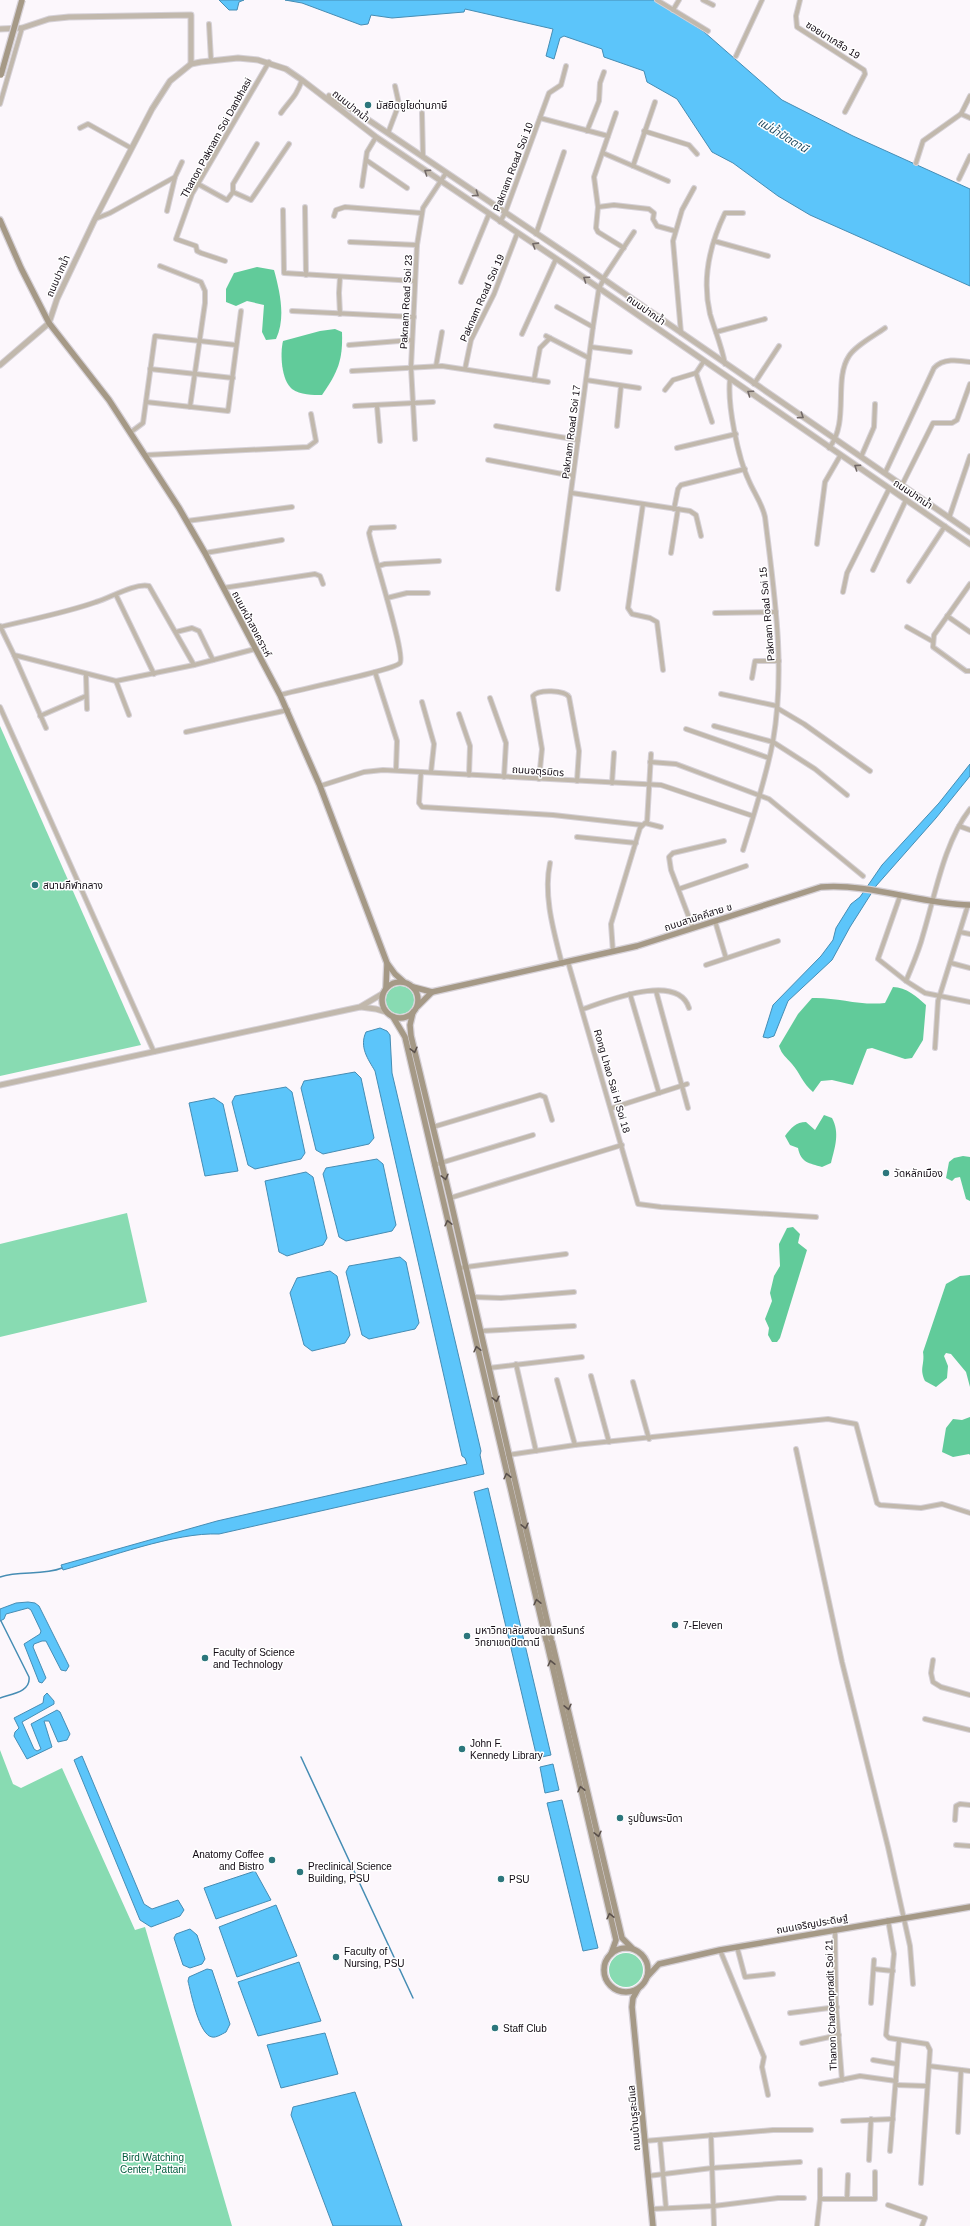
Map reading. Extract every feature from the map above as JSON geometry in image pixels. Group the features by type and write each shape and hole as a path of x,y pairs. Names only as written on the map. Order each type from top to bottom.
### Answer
{"main road":[{"path":"0,76 22,0"},
{"name":"ถนนหน้าสงเคราะห์","path":"0,220 21,268 49,323 131,432 205,553 288,710 320,786 387,963 395,974 404,982"},
{"name":"ถนนสามัคคีสาย ข","path":"413,987 432,992 613,952 821,887 836,886 932,902 969,905"},
{"name":"ถนนหน้าสงเคราะห์","path":"386,987 388,976 387,963"},
{"path":"619,1991 629,1992 638,1989 647,1976 659,1964 644,1957 622,1938 549,1641 502,1456 405,1037 393,1017 386,1012 381,1004 382,994 386,987 394,982 404,982 413,987 418,997 410,1036 442,1162 481,1331 509,1454 549,1641 616,1940 611,1954 604,1966 605,1978 611,1987 619,1991 629,2000 632,2008"},
{"path":"393,1017 404,1018 415,1010 422,999 432,992"},
{"name":"ถนนเจริญประดิษฐ์","path":"659,1964 720,1950 970,1907"},
{"path":"611,1954 625,1948 632,1948"},
{"path":"644,1957 648,1966 647,1976"},
{"name":"ถนนบ้านรูสะมิแล","path":"638,1989 633,1998 632,2008 653,2226"}],"street":[{"path":"657,0 708,31"},
{"path":"673,10 679,0"},
{"path":"703,0 713,5"},
{"path":"736,56 762,0"},
{"name":"ซอยนาเกลือ 19","path":"800,0 796,16 797,27 864,70 865,74 845,112"},
{"path":"0,29 22,28 49,19 69,17 191,15 191,64"},
{"path":"210,24 211,60"},
{"path":"0,104 22,28"},
{"name":"ถนนปากน้ำ","path":"49,323 55,304 94,219 165,88 177,74 191,64 211,60 238,58 269,62 302,80 388,133 970,532"},
{"name":"Thanon Paknam Soi Danbhasi","path":"225,261 201,253 197,251 196,246 176,239 192,194 269,62"},
{"name":"Paknam Road Soi 10","path":"500,222 505,213 550,93 561,85 566,66"},
{"path":"587,131 598,101 600,83 604,72"},
{"path":"281,113 290,101 297,95 302,80"},
{"path":"388,133 399,104 395,86"},
{"name":"ถนนปากน้ำ","path":"315,88 376,137 517,234 599,288 840,456 970,544"},
{"path":"916,163 923,141 961,114 970,96"},
{"path":"633,166 644,131 656,102"},
{"path":"422,113 422,157"},
{"path":"616,113 594,176 598,207 596,228 598,232 624,248"},
{"path":"961,114 970,118"},
{"path":"540,118 608,136"},
{"path":"80,128 88,124 132,148"},
{"path":"644,131 688,145 697,154"},
{"path":"362,186 369,147 376,137"},
{"path":"198,184 227,200 233,192 233,184 257,144"},
{"path":"233,192 251,200 289,144"},
{"path":"536,234 564,152"},
{"path":"603,153 668,181"},
{"path":"959,179 970,156"},
{"path":"366,160 407,188"},
{"path":"166,211 175,177 182,162"},
{"name":"Paknam Road Soi 23","path":"415,439 411,367 417,245 424,205 446,173"},
{"path":"94,219 110,213 175,177"},
{"path":"681,333 673,241 682,210 694,188"},
{"path":"598,207 614,205 649,209 654,213 653,219 657,226 675,231"},
{"path":"305,207 306,275"},
{"path":"334,216 336,210 345,207 422,213"},
{"path":"283,210 285,242 283,272 286,274 415,281"},
{"path":"725,364 708,305 707,284 709,259 725,213 743,213"},
{"path":"461,282 489,214"},
{"name":"Paknam Road Soi 17","path":"558,589 599,288 603,279 634,232"},
{"name":"Paknam Road Soi 19","path":"465,369 470,340 494,294 517,234"},
{"path":"714,241 768,256"},
{"path":"350,242 417,245"},
{"path":"522,334 556,259"},
{"path":"160,266 201,282 204,285 205,303 190,407"},
{"path":"340,277 340,314"},
{"path":"557,307 593,327"},
{"path":"146,402 228,411 241,311"},
{"path":"292,311 414,317"},
{"path":"716,332 766,319"},
{"path":"0,365 49,323"},
{"path":"829,448 836,440 847,358 851,353 885,328"},
{"path":"436,366 442,332"},
{"path":"131,432 143,423 155,336 236,345"},
{"path":"534,380 540,348 548,337 589,358"},
{"path":"349,345 412,340"},
{"path":"754,384 779,346"},
{"path":"591,347 630,352"},
{"path":"698,357 704,349"},
{"path":"665,390 668,384 673,380 696,373 704,361"},
{"path":"885,473 934,368 946,361 970,362"},
{"path":"352,371 436,366 548,382"},
{"path":"150,369 233,378"},
{"path":"696,373 712,422"},
{"name":"Paknam Road Soi 15","path":"730,379 729,400 736,434 745,469 765,517 776,612 779,661 777,707 773,742 743,850"},
{"path":"586,380 638,388"},
{"path":"902,485 933,423 956,422 970,384"},
{"path":"616,426 621,386"},
{"path":"355,406 433,402"},
{"path":"861,457 874,427 875,404"},
{"path":"377,406 380,441"},
{"path":"146,455 305,448 313,445 316,441 311,414"},
{"path":"496,426 578,440"},
{"path":"677,448 736,434"},
{"path":"817,544 825,482 840,456"},
{"path":"949,518 970,456"},
{"path":"488,460 573,476"},
{"path":"872,477 877,468"},
{"path":"671,553 678,489 681,485 745,469"},
{"path":"843,592 847,573 889,489"},
{"path":"572,493 676,509 694,514 701,536"},
{"path":"873,570 906,500"},
{"path":"643,504 628,608 632,614 650,618 657,622 663,670"},
{"path":"187,522 292,507"},
{"path":"280,695 394,667 402,659 370,541 369,530 371,528 394,526"},
{"path":"909,581 945,526"},
{"path":"205,553 282,540"},
{"path":"378,566 385,564 439,560"},
{"path":"223,588 315,574 320,576 323,584"},
{"path":"969,671 933,647 932,641 947,616 968,591 970,584"},
{"path":"46,728 0,626 58,613 149,586 194,665"},
{"path":"386,598 407,593 428,593"},
{"path":"116,595 154,674"},
{"path":"715,613 776,612"},
{"path":"947,616 970,632"},
{"path":"907,627 932,641"},
{"path":"176,632 192,628 199,631 212,660"},
{"path":"14,655 86,675 116,681 194,665 255,649"},
{"path":"752,678 755,661 779,661"},
{"path":"375,672 397,740 396,770"},
{"path":"86,675 87,709"},
{"path":"116,681 130,715"},
{"path":"539,779 542,749 533,696 536,692 555,692 565,693 569,698 579,751 577,781"},
{"path":"720,694 777,707 804,724 870,771"},
{"path":"40,716 86,696"},
{"path":"490,698 506,743 504,777"},
{"path":"422,702 434,744 431,772"},
{"path":"0,707 154,1052"},
{"path":"186,732 288,710"},
{"path":"459,714 470,746 469,775"},
{"path":"714,726 773,742 815,769 847,796"},
{"path":"686,729 769,758"},
{"path":"612,783 614,753"},
{"path":"647,823 651,754"},
{"path":"650,762 676,764 759,795 775,803 863,876"},
{"name":"ถนนจตุรมิตร","path":"320,786 374,770 612,783 667,787 753,816"},
{"path":"421,772 419,803 422,807 553,815 642,825 647,823 661,827"},
{"path":"906,981 918,953 932,902 959,826 970,809"},
{"path":"613,952 610,933 611,924 642,825"},
{"path":"959,826 970,830"},
{"path":"577,838 636,843"},
{"path":"693,928 668,860 670,855 724,841"},
{"name":"Rong Lhao Sai H Soi 18","path":"550,863 548,873 549,900 554,932 583,1009 638,1204 661,1207 816,1217"},
{"path":"679,889 746,866"},
{"path":"900,896 878,957 882,963 925,993 970,1002"},
{"path":"935,1048 936,1020 940,996 969,905"},
{"path":"715,921 726,958"},
{"path":"960,932 970,934"},
{"path":"706,965 778,940"},
{"path":"951,963 970,968"},
{"path":"583,1009 642,991 656,991 682,996 686,1000 689,1008"},
{"path":"656,991 688,1108"},
{"path":"360,1007 382,994"},
{"path":"630,994 659,1093"},
{"path":"0,1085 360,1007 376,1008 386,1012"},
{"path":"612,1108 687,1084"},
{"path":"433,1127 540,1095 545,1097 552,1120"},
{"path":"434,1165 533,1135"},
{"path":"450,1198 622,1146"},
{"path":"458,1268 566,1254"},
{"path":"473,1297 501,1298 574,1292"},
{"path":"481,1331 574,1326"},
{"path":"489,1368 582,1357"},
{"path":"516,1364 536,1451"},
{"path":"591,1376 609,1442"},
{"path":"558,1380 575,1446"},
{"path":"633,1382 649,1439"},
{"path":"502,1456 609,1442 649,1439 828,1418 854,1422 858,1428 877,1503 882,1506 921,1508 942,1504 970,1512"},
{"path":"796,1449 839,1647 888,1847 910,1946 913,1984"},
{"path":"933,1660 931,1673 933,1682 941,1687 970,1696"},
{"path":"925,1718 970,1730"},
{"path":"955,1820 956,1806 960,1804 970,1805"},
{"path":"956,1845 970,1846"},
{"path":"888,1920 894,1954 886,2035 889,2038 927,2044 930,2050 921,2183"},
{"name":"Thanon Charoenpradit Soi 21","path":"836,1929 837,2007 842,2080"},
{"path":"737,1947 745,1978 772,1974"},
{"path":"720,1950 764,2057 762,2067 768,2095"},
{"path":"871,2003 874,1960"},
{"path":"874,1969 893,1972"},
{"path":"790,2013 837,2007"},
{"path":"802,2043 839,2035"},
{"path":"890,2151 894,2119 899,2040"},
{"path":"873,2060 897,2064"},
{"path":"929,2066 970,2071"},
{"path":"958,2132 961,2070"},
{"path":"821,2084 870,2076 896,2083 927,2086"},
{"path":"869,2160 871,2119"},
{"path":"843,2121 894,2119"},
{"path":"645,2142 773,2130 811,2130"},
{"path":"710,2135 714,2226"},
{"path":"660,2140 666,2208"},
{"path":"648,2176 712,2168 800,2162"},
{"path":"816,2226 820,2199 820,2170"},
{"path":"820,2199 875,2199 875,2172"},
{"path":"847,2199 848,2175"},
{"path":"652,2209 714,2206 778,2198 804,2198"},
{"path":"888,2206 925,2218 922,2226"}],"green space":[{"path":"257,267 274,270 281,305 281,322 276,339 266,340 262,332 264,305 247,301 236,306 226,302 226,289 234,273"},
{"path":"335,329 342,332 342,350 336,372 322,395 303,394 292,389 288,385 282,366 283,341 320,331"},
{"name":"สนามกีฬากลาง","path":"0,726 141,1045 0,1076"},
{"path":"400,986 410,990 414,1000 410,1010 400,1014 390,1010 386,1000 390,990"},
{"path":"893,987 898,987 907,991 926,1005 923,1040 912,1058 905,1059 872,1048 867,1049 853,1085 832,1080 821,1081 813,1092 807,1086 795,1067 783,1054 779,1046 798,1014 812,998 876,1004 885,1003"},
{"path":"824,1115 832,1118 836,1129 836,1135 831,1163 822,1167 803,1160 798,1148 790,1145 785,1136 789,1130 802,1122 806,1122 815,1130"},
{"path":"963,1156 970,1157 970,1201 966,1199 960,1177 955,1178 952,1181 946,1178 949,1162 954,1158"},
{"path":"127,1213 147,1302 0,1337 0,1244"},
{"path":"793,1227 800,1234 798,1243 807,1250 780,1338 777,1342 772,1342 768,1335 769,1328 765,1319 772,1301 770,1293 774,1276 780,1266 779,1244 787,1228"},
{"path":"970,1275 970,1387 966,1372 951,1354 946,1353 944,1356 948,1366 947,1378 936,1387 925,1381 923,1377 923,1352 946,1284 960,1276"},
{"path":"970,1417 970,1455 953,1457 942,1452 946,1428 953,1419 962,1420"},
{"name":"Bird Watching Center, Pattani","path":"0,1750 13,1784 21,1788 62,1768 135,1930 145,1927 232,2226 0,2226"},
{"path":"626,1953 632,1954 638,1958 642,1964 642,1976 638,1982 632,1986 626,1987 620,1986 614,1982 610,1976 609,1970 610,1964 614,1958 620,1954"}],"water":[{"path":"219,0 244,0 239,2 237,10 229,10"},
{"name":"แม่น้ำปัตตานี","path":"285,0 655,0 703,31 782,100 853,136 970,189 970,286 810,215 778,196 733,163 712,152 677,99 647,82 644,71 604,57 602,49 564,36 560,38 554,59 546,56 553,29 465,9 464,12 392,18 371,15 368,24 361,25 302,3"},
{"path":"970,764 970,776 936,818 876,886 850,927 832,960 788,1001 774,1036 768,1038 763,1037 773,1005 821,956 833,940 836,928 851,904 860,897 882,865 939,803"},
{"path":"380,1028 387,1031 390,1035 392,1073 481,1451 480,1455 484,1474 219,1534 201,1534 162,1541 63,1570 61,1565 217,1521 467,1464 465,1458 462,1456 375,1071 365,1053 363,1043 366,1032"},
{"path":"355,1072 361,1078 374,1138 369,1144 323,1154 316,1150 301,1088 304,1081"},
{"path":"286,1087 292,1092 305,1153 301,1159 255,1169 248,1165 232,1102 235,1096"},
{"path":"214,1098 223,1104 238,1171 205,1176 189,1103"},
{"path":"377,1159 383,1164 396,1225 392,1231 346,1241 339,1237 323,1174 326,1168"},
{"path":"306,1172 313,1177 327,1238 323,1245 287,1256 279,1252 265,1181"},
{"path":"400,1257 406,1262 419,1323 415,1329 369,1339 362,1335 346,1272 349,1266"},
{"path":"330,1271 337,1276 350,1335 345,1343 312,1351 304,1345 290,1293 297,1278"},
{"path":"488,1488 551,1755 537,1758 474,1492"},
{"path":"16,1603 35,1603 39,1606 69,1666 66,1671 61,1670 46,1641 34,1644 33,1647 46,1678 42,1683 39,1682 24,1644 40,1634 41,1631 31,1610 28,1608 6,1614 4,1619 0,1621 0,1609"},
{"path":"47,1693 54,1701 54,1704 22,1722 34,1749 37,1751 41,1749 31,1724 57,1710 60,1712 70,1734 67,1740 58,1742 49,1721 44,1721 52,1747 27,1759 14,1736 15,1732 19,1728 14,1718 43,1703 44,1696"},
{"path":"82,1756 144,1904 152,1909 178,1900 184,1910 180,1916 151,1927 140,1920 74,1760"},
{"path":"553,1764 559,1790 545,1793 540,1767"},
{"path":"562,1800 598,1948 583,1951 547,1803"},
{"path":"255,1871 271,1900 216,1919 204,1888"},
{"path":"276,1905 297,1956 237,1977 219,1927"},
{"path":"190,1929 197,1935 205,1959 202,1964 190,1968 183,1965 174,1938 176,1934"},
{"path":"299,1962 321,2021 258,2036 238,1982"},
{"path":"207,1969 212,1970 230,2024 226,2032 214,2037 207,2035 199,2022 188,1981 189,1977"},
{"path":"325,2033 338,2074 281,2088 267,2045"},
{"path":"355,2092 402,2226 333,2226 291,2115 293,2107"}],"waterway":[{"path":"0,1577 15,1574 47,1572 62,1568"},
{"path":"0,1698 19,1692 24,1689 29,1682 29,1677 1,1621"},
{"path":"301,1757 413,1998"}],"place":[{"name":"มัสยิดยูโยด่านภาษี","path":"368,105"},
{"name":"สนามกีฬากลาง","path":"35,885"},
{"name":"วัดหลักเมือง","path":"886,1173"},
{"name":"7-Eleven","path":"675,1625"},
{"name":"มหาวิทยาลัยสงขลานครินทร์ วิทยาเขตปัตตานี","path":"467,1636"},
{"name":"Faculty of Science and Technology","path":"205,1658"},
{"name":"John F. Kennedy Library","path":"462,1749"},
{"name":"รูปปั้นพระบิดา","path":"620,1818"},
{"name":"Anatomy Coffee and Bistro","path":"272,1860"},
{"name":"Preclinical Science Building, PSU","path":"300,1872"},
{"name":"PSU","path":"501,1879"},
{"name":"Faculty of Nursing, PSU","path":"336,1957"},
{"name":"Staff Club","path":"495,2028"}]}
